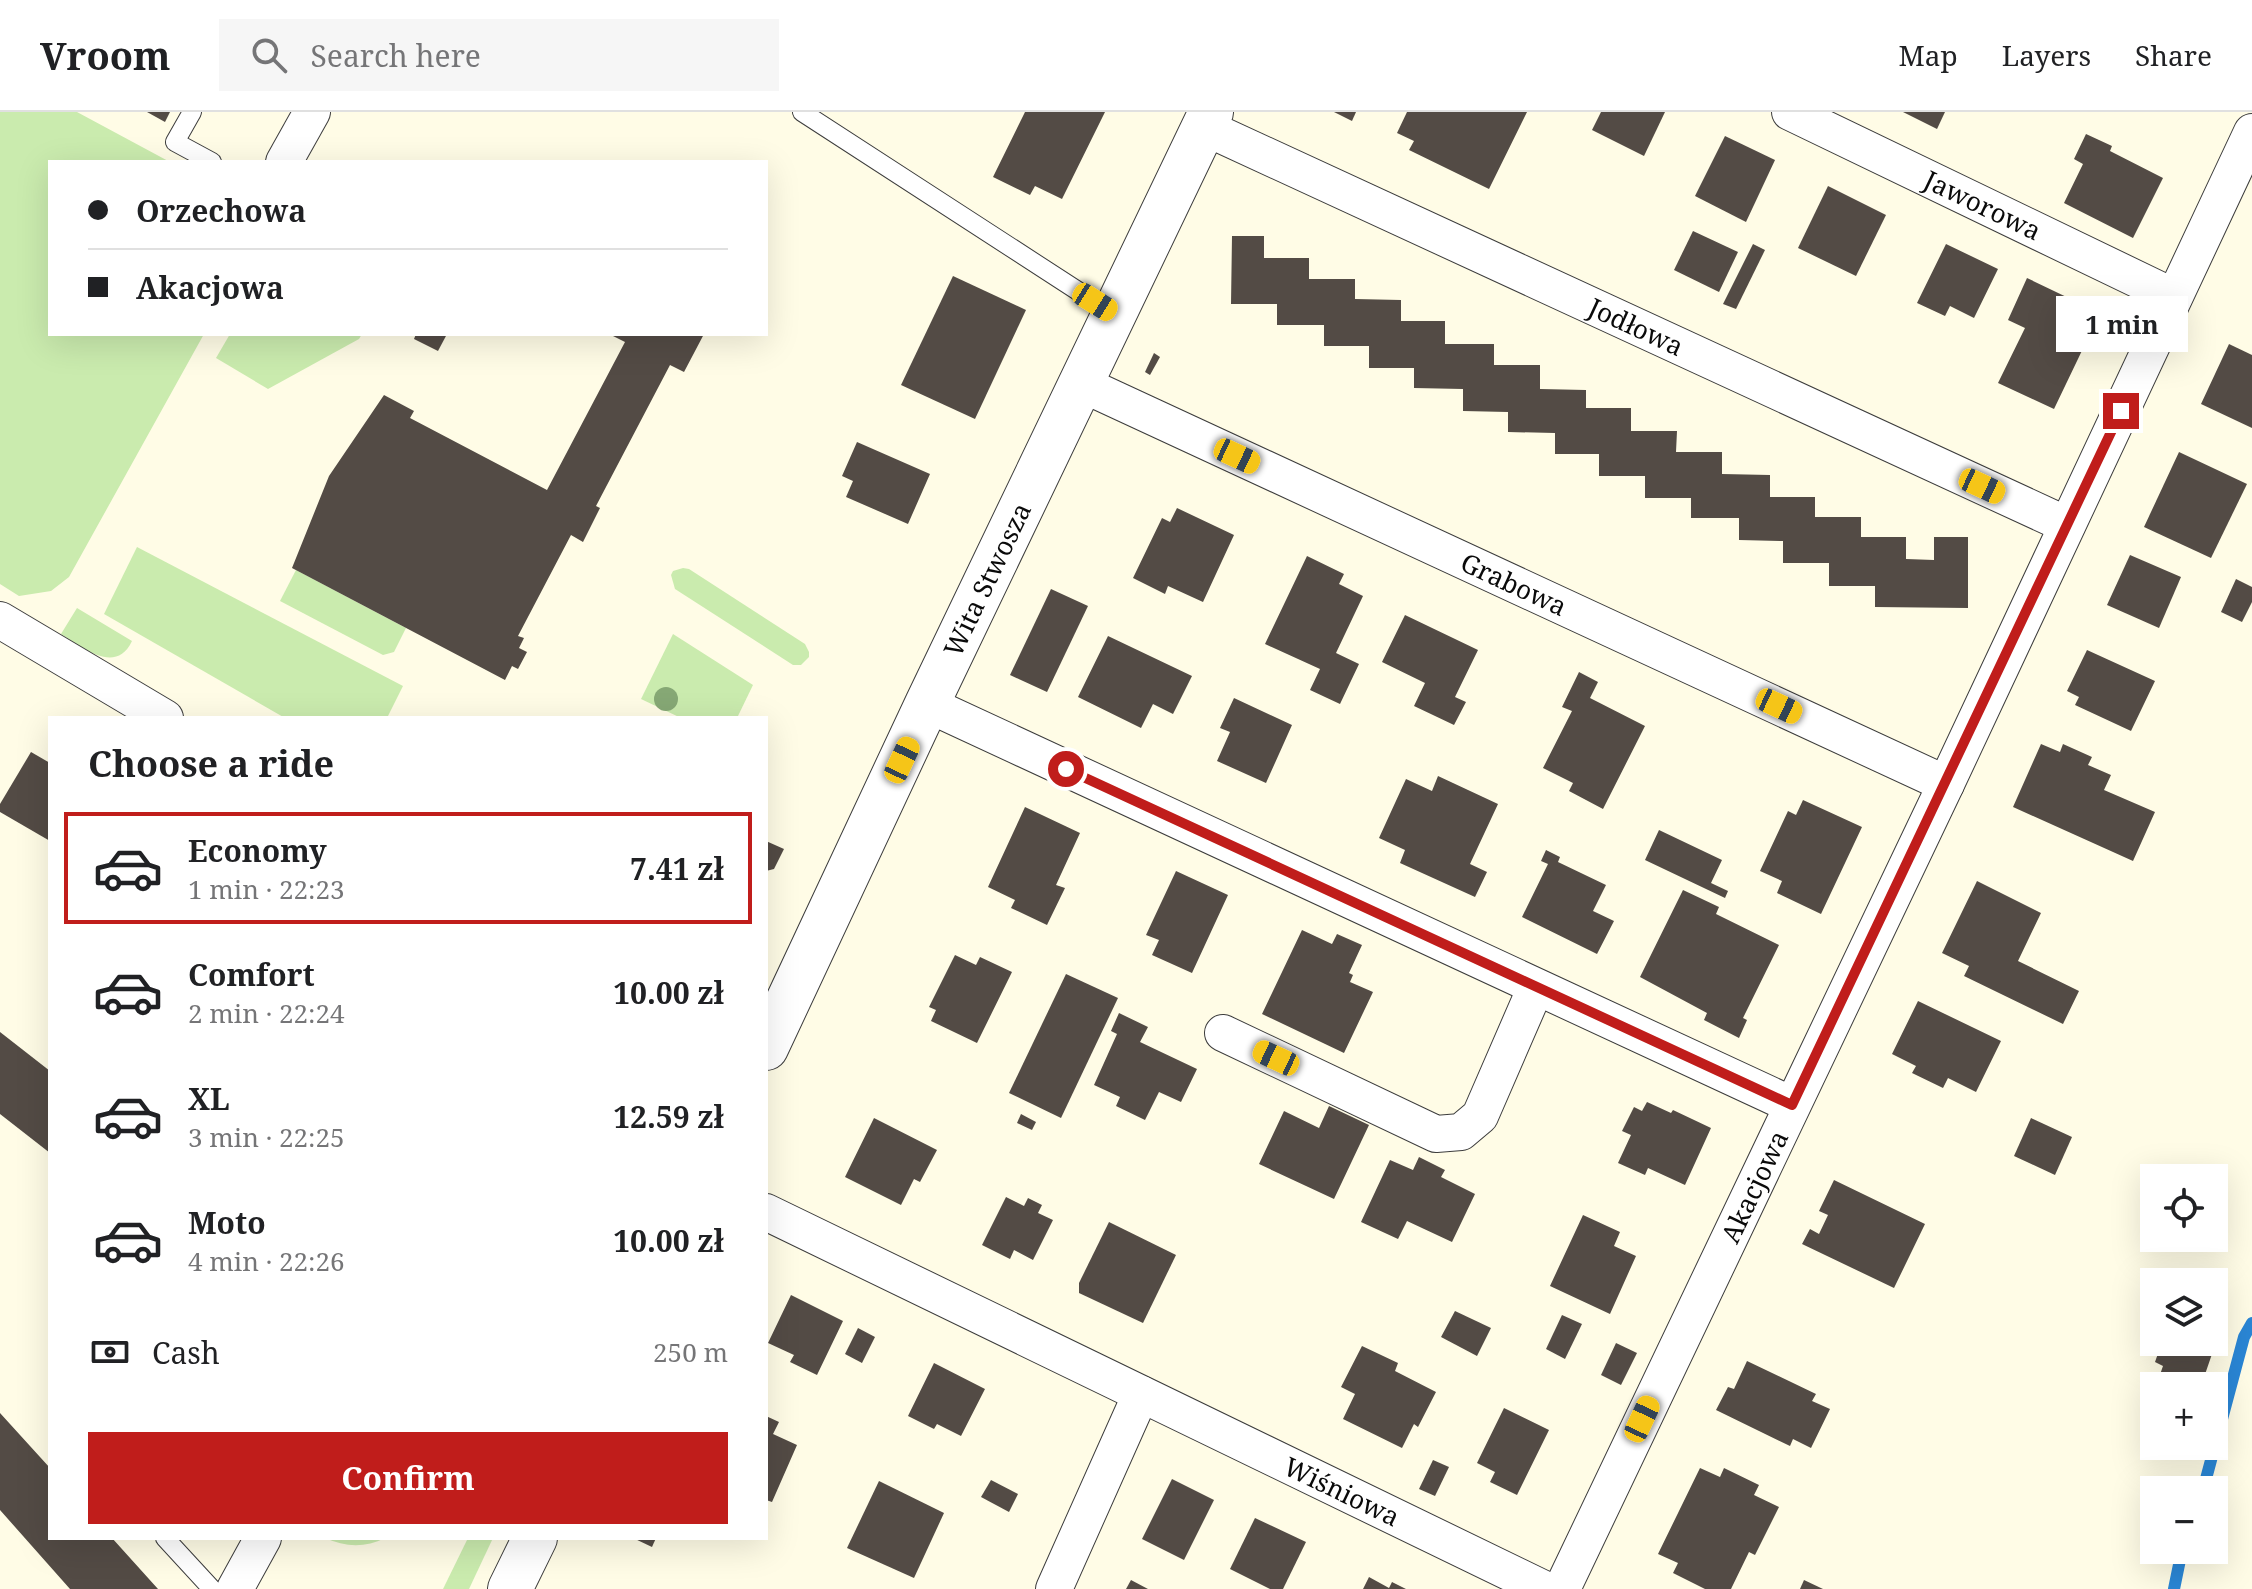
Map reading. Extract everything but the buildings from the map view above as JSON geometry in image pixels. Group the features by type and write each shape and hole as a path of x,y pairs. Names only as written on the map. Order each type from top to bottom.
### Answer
{"street":[{"path":"285,160 312,112"},
{"name":"Jaworowa","path":"1790,112 2174,297"},
{"name":"Wita Stwosza","path":"768,1044 1208,119"},
{"name":"Jodłowa","path":"1208,119 2067,525"},
{"name":"Akacjowa","path":"1562,1589 1946,784 2252,132"},
{"name":"Grabowa","path":"1082,384 1946,784"},
{"path":"5,636 161,716"},
{"path":"927,704 1792,1105"},
{"path":"1223,1033 1436,1134 1461,1132 1480,1116 1536,987"},
{"name":"Wiśniowa","path":"768,1213 1544,1589"},
{"path":"1054,1589 1141,1394"},
{"path":"235,1589 262,1540"},
{"path":"510,1589 534,1540"}],"lane":[{"path":"192,112 175,142 208,160"},
{"path":"802,112 1115,315"},
{"path":"167,1540 212,1589"}],"green space":[{"path":"0,112 77,112 166,160 48,160 48,336 203,336 69,577 51,591 19,596 0,584"},
{"path":"229,336 361,336 268,389 216,358"},
{"path":"137,547 403,686 388,716 282,716 104,614"},
{"path":"683,568 805,644 809,657 801,665 793,665 675,589 671,575 673,571"},
{"path":"296,570 406,628 394,652 383,655 280,601"},
{"path":"77,608 132,641 125,651 117,656 99,656 61,634"},
{"path":"673,634 753,685 738,716 677,716 641,699"},
{"path":"331,1540 379,1540 355,1545"},
{"path":"467,1540 492,1540 469,1589 443,1589"}],"waterway":[{"path":"2207,1476 2244,1337 2252,1323"},
{"path":"2174,1589 2179,1564"}],"route":[{"path":"1066,769 1792,1105 2121,411"}]}
